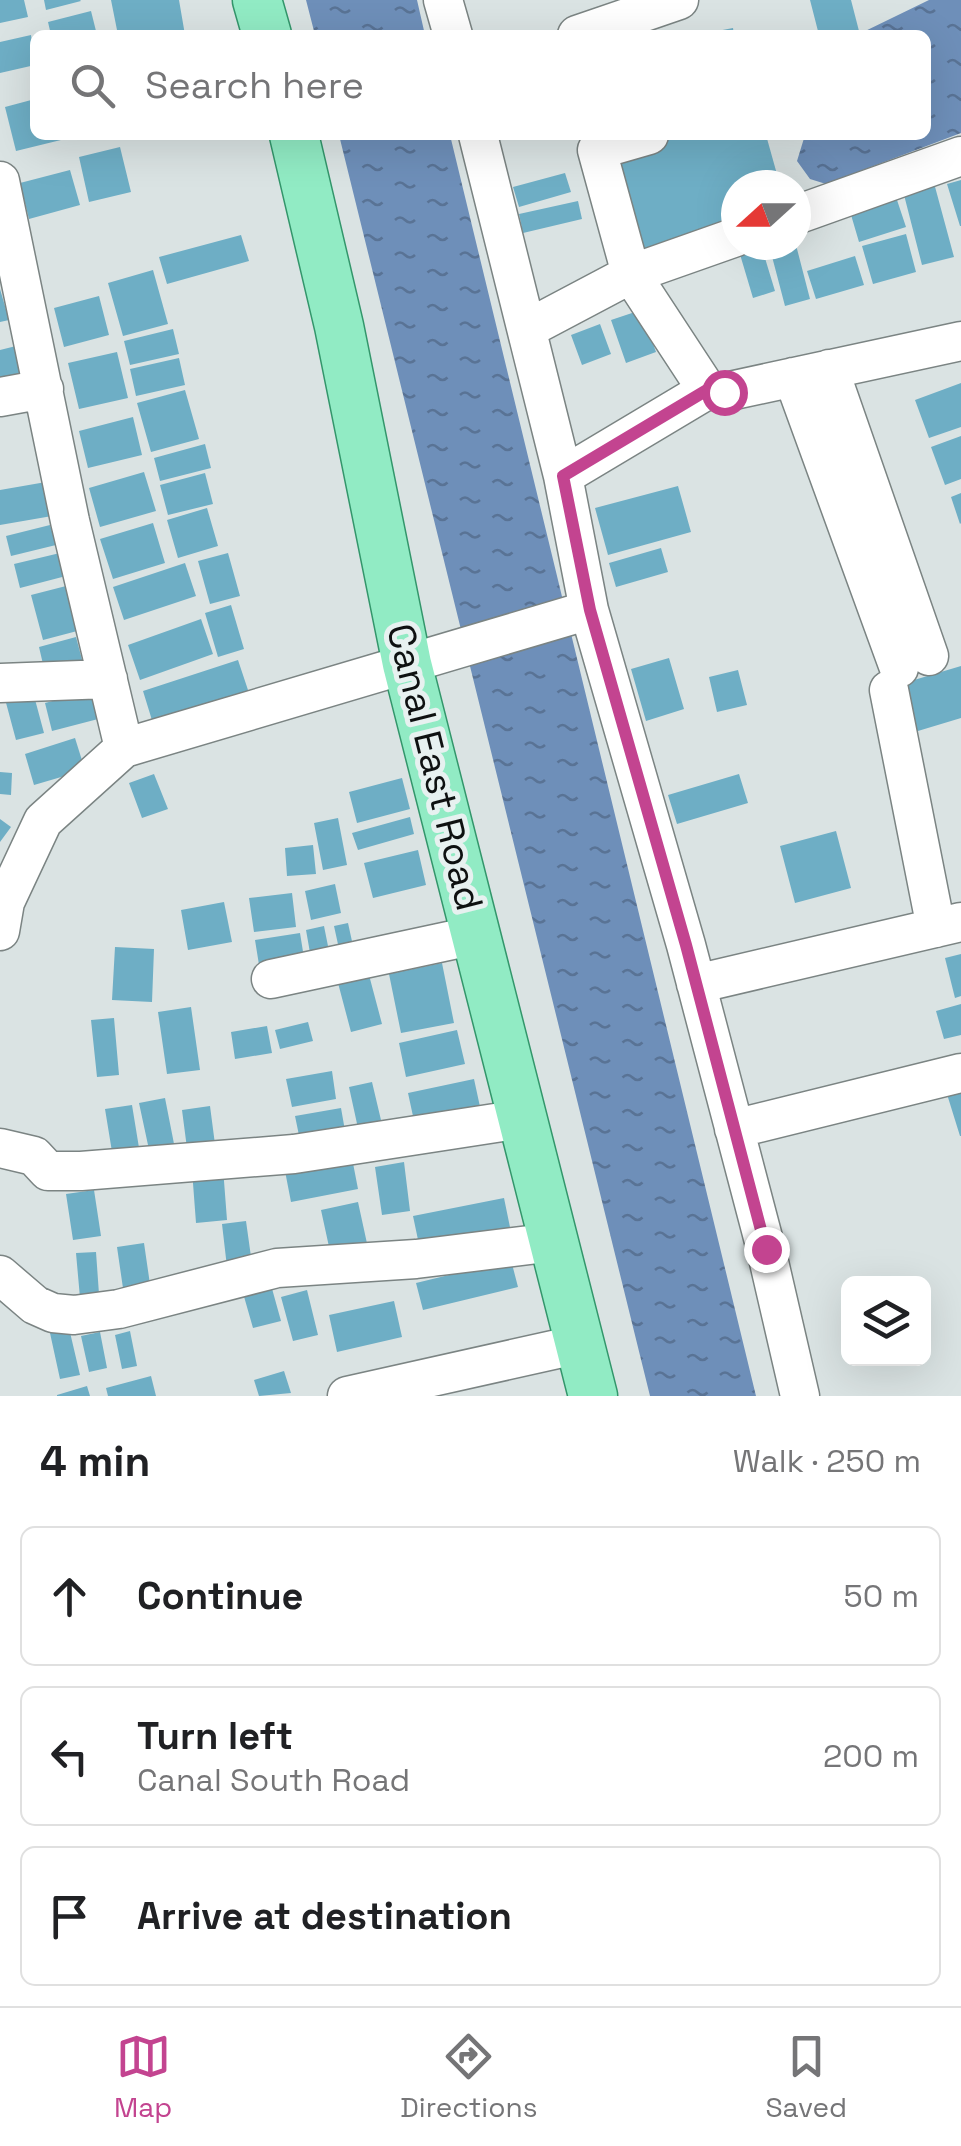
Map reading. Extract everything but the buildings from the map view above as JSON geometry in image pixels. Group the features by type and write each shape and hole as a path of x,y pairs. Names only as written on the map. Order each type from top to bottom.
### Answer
{"main road":[{"path":"257,0 266,30"},
{"name":"Canal East Road","path":"295,140 421,660 476,935 593,1396"}],"street":[{"path":"443,0 452,30"},
{"path":"591,30 678,0"},
{"path":"479,140 563,476 582,614 696,984 800,1396"},
{"path":"632,140 597,150 632,274 707,390"},
{"path":"811,210 961,156"},
{"path":"0,181 124,748"},
{"path":"527,330 632,274 721,242"},
{"path":"563,476 707,390 724,392 961,342"},
{"path":"696,984 948,925 906,671 811,373"},
{"path":"0,397 44,389"},
{"path":"0,931 6,902 43,821 124,748 582,614"},
{"path":"0,684 108,679"},
{"path":"271,980 476,935"},
{"path":"734,1129 961,1073"},
{"path":"0,1148 34,1156 48,1171 81,1172 294,1154 522,1119"},
{"path":"0,1275 35,1305 53,1313 74,1315 119,1309 277,1268 416,1258 554,1242"},
{"path":"347,1396 580,1344"}],"water":[{"path":"306,0 417,0 424,30 314,30"},
{"path":"929,0 961,0 961,133 826,184 811,179 811,170 804,170 797,161 803,140 931,140 931,30 867,30"},
{"path":"340,140 451,140 756,1396 650,1396"}],"route":[{"path":"724,392 707,390 563,476 590,610 686,945 766,1249"}]}
